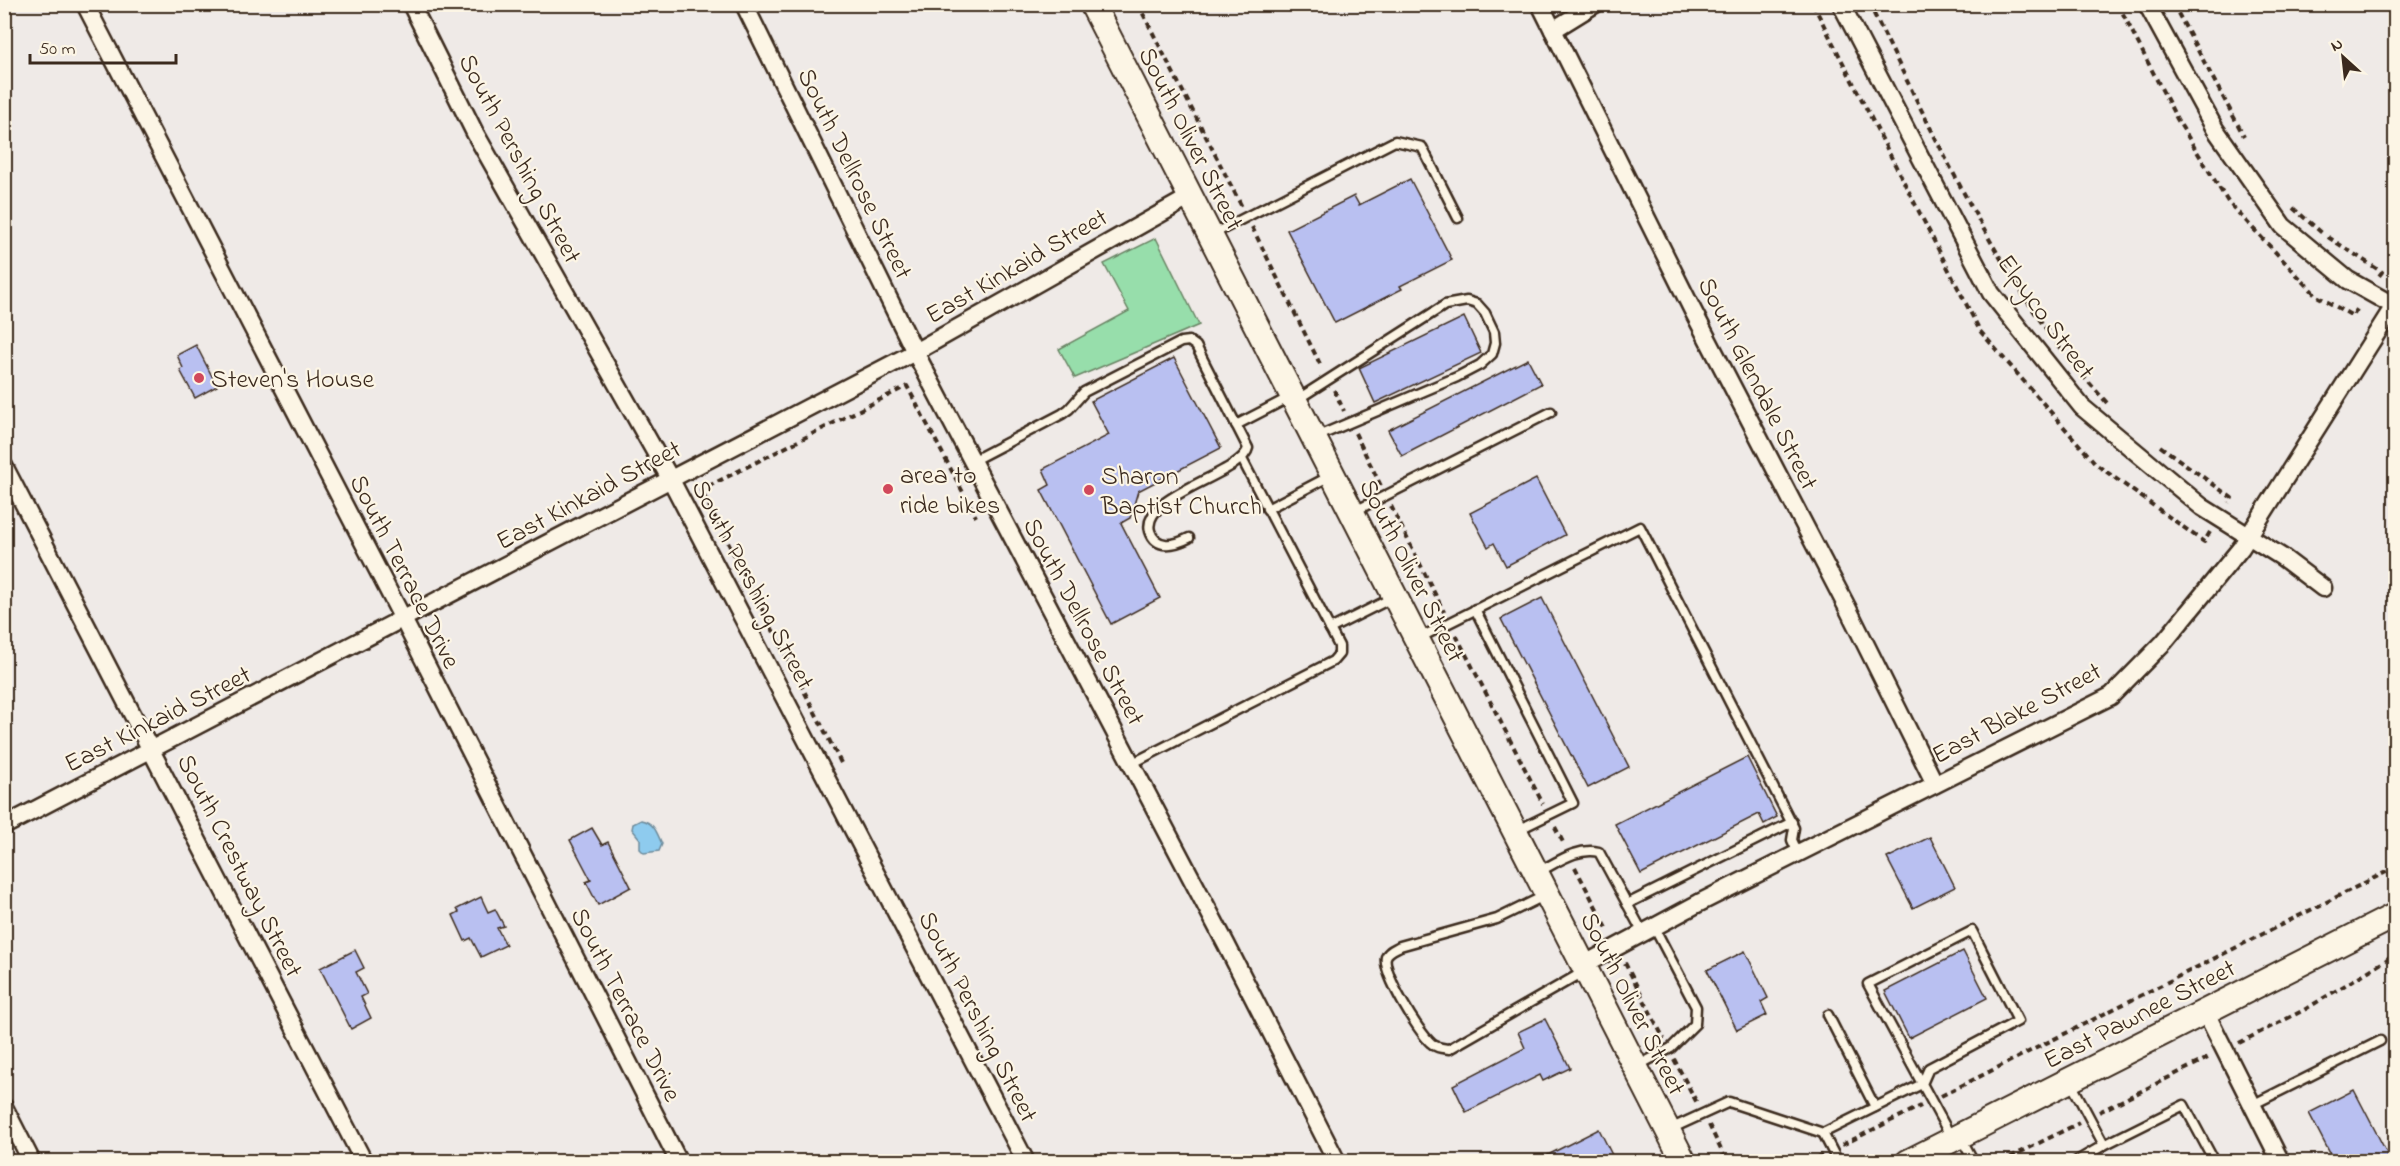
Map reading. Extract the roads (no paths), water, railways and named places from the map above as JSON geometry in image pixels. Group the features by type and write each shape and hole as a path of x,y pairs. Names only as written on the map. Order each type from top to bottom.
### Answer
{"main road":[{"name":"South Oliver Street","path":"1092,4 1668,1130 1679,1160"},
{"name":"East Pawnee Street","path":"1916,1160 1956,1137 2396,915"}],"street":[{"name":"South Terrace Drive","path":"86,4 679,1161"},
{"name":"South Pershing Street","path":"411,4 475,133 671,480 1026,1161"},
{"name":"South Dellrose Street","path":"744,4 915,352 1337,1161"},
{"name":"South Glendale Street","path":"1540,4 1693,311 1848,609 1935,784"},
{"path":"1553,30 1595,4"},
{"name":"Elpyco Street","path":"1841,4 1991,293 2082,407 2202,507 2282,557 2323,588"},
{"path":"2147,4 2215,129 2283,226 2348,280 2395,307"},
{"name":"East Kinkaid Street","path":"4,826 915,352 1190,196"},
{"name":"East Blake Street","path":"1584,968 1648,930 2111,696 2164,642 2248,536 2395,307"},
{"name":"South Crestway Street","path":"4,466 153,749 364,1161"},
{"path":"2205,1011 2281,1161"},
{"path":"4,1107 32,1161"}],"lane":[{"path":"1210,236 1395,141 1422,147 1458,218"},
{"path":"1236,425 1329,380 1445,305 1467,301 1477,304 1485,313 1494,332 1495,343 1492,354 1480,365 1313,438"},
{"path":"972,461 1062,414 1084,392 1189,341 1196,346 1248,448 1242,459 1198,482 1155,511 1149,524 1158,542 1172,545 1189,538"},
{"path":"1352,512 1551,412"},
{"path":"1131,764 1333,661 1340,650 1242,459"},
{"path":"1267,509 1332,475"},
{"path":"1416,639 1640,527 1792,822 1794,828 1792,840 1798,853"},
{"path":"1330,629 1394,596"},
{"path":"1475,609 1573,803 1515,832"},
{"path":"1628,904 1792,822"},
{"path":"1536,873 1569,855 1587,849 1599,852 1628,904 1648,930 1696,1007 1695,1024 1669,1049 1636,1068"},
{"path":"1547,894 1497,919 1400,946 1389,952 1386,964 1392,980 1413,1019 1429,1042 1435,1047 1449,1049 1584,968"},
{"path":"1823,1133 1922,1084 1929,1068 2018,1021 1972,931 1868,984 1922,1084 1931,1101 1974,1161"},
{"path":"1828,1015 1875,1107"},
{"path":"2252,1105 2380,1041"},
{"path":"2070,1080 2104,1145"},
{"path":"1668,1130 1729,1102 1823,1133 1838,1161"},
{"path":"2074,1161 2184,1105 2212,1157"}],"water":[{"path":"641,820 649,823 657,832 662,844 659,851 644,853 640,849 640,839 632,829 633,824"}],"place":[{"name":"Steven's House","path":"199,378"},
{"name":"area to ride bikes","path":"888,489"},
{"name":"Sharon Baptist Church","path":"1089,490"}]}
